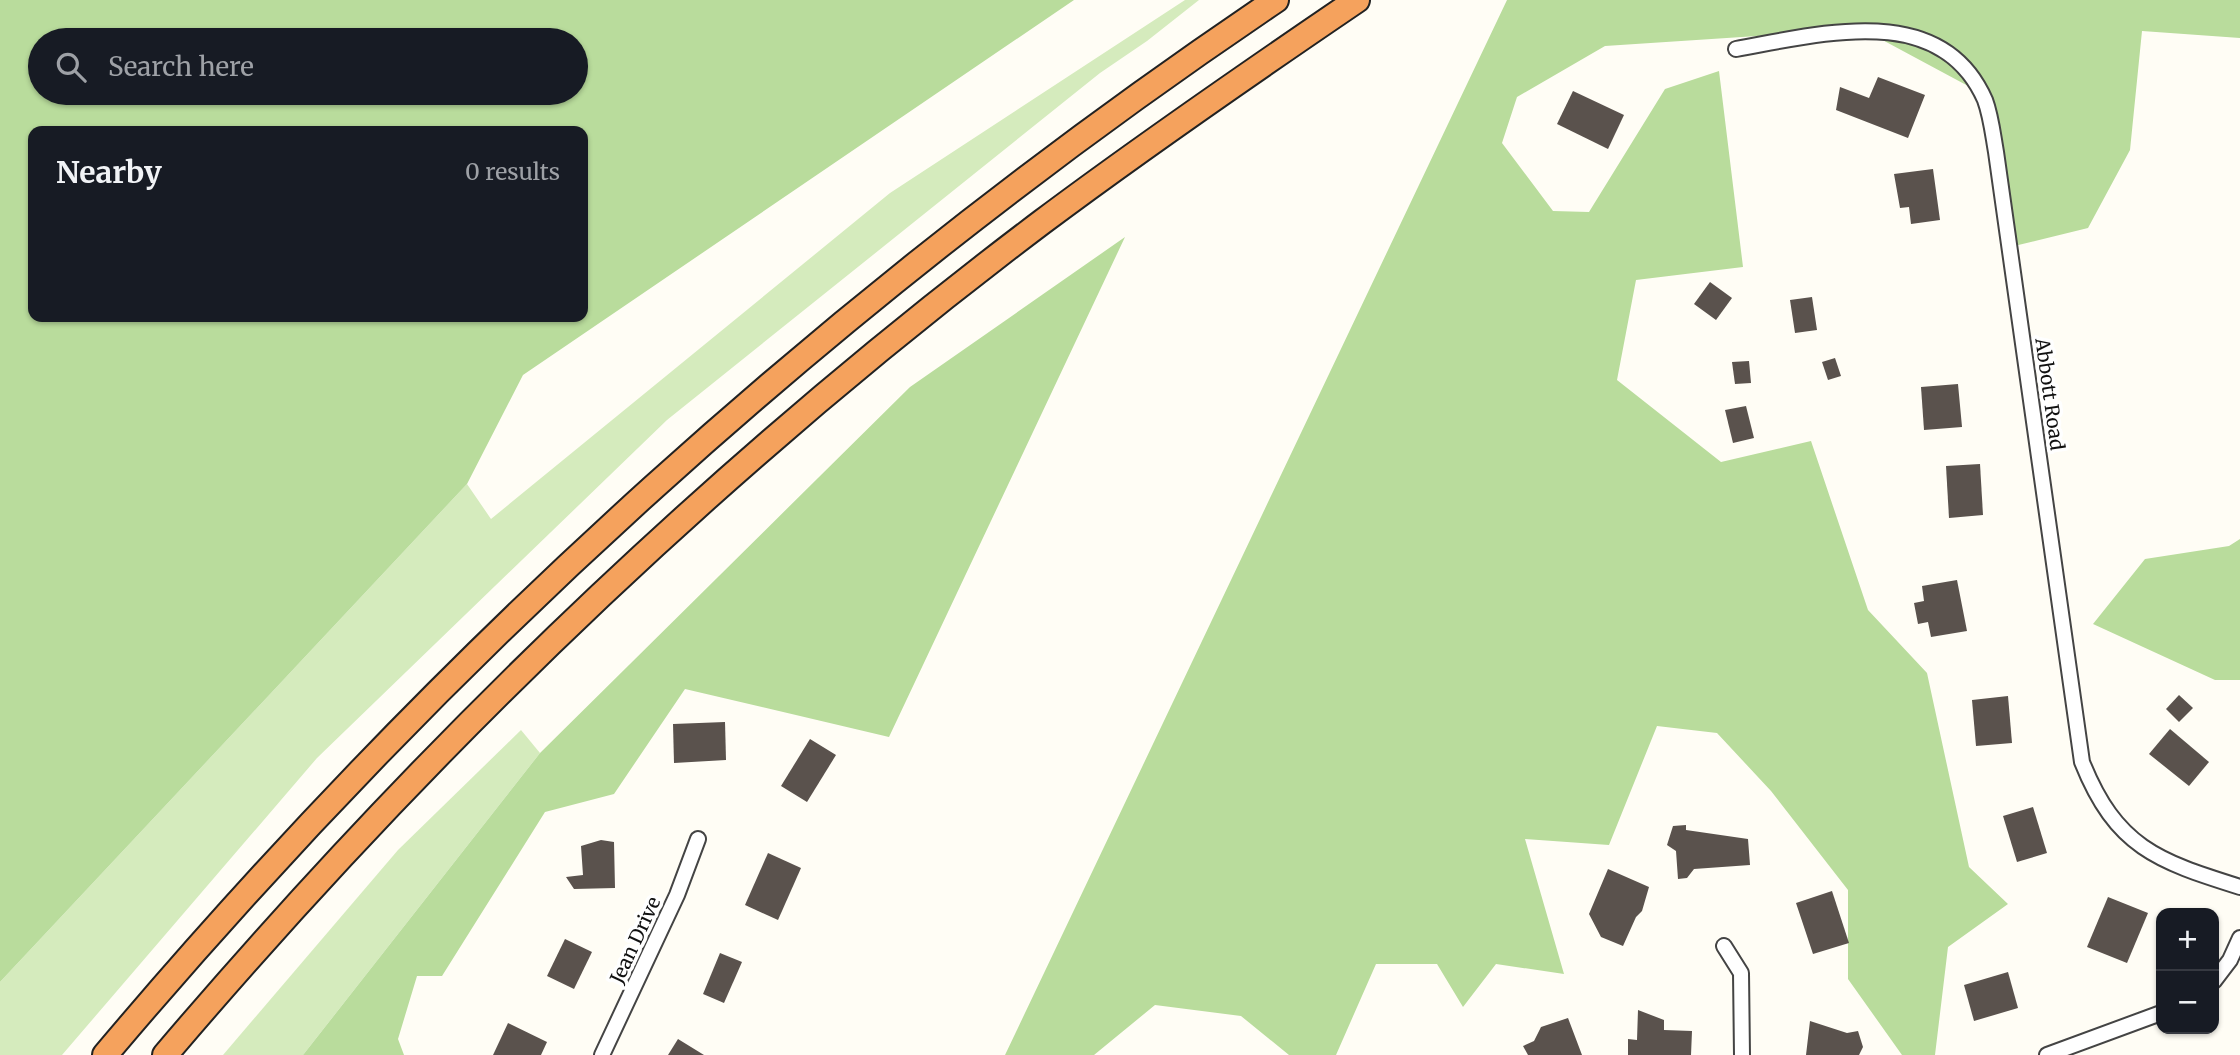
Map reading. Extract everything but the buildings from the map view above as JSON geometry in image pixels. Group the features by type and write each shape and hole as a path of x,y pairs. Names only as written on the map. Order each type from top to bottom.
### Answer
{"highway":[{"path":"105,1055 223,919 355,775 494,636 636,502 784,372 958,230 1092,128 1276,0"},
{"path":"165,1055 322,877 457,737 596,601 740,469 887,345 1041,223 1200,107 1357,0"}],"street":[{"name":"Abbott Road","path":"1736,49 1863,26 1897,28 1930,40 1949,53 1973,78 1988,109 1996,152 2082,762 2107,814 2140,846 2181,869 2240,887"},
{"name":"Jean Drive","path":"603,1055 677,895 698,839"},
{"path":"2219,974 2230,960 2240,938"},
{"path":"1724,946 1741,973 1742,1055"},
{"path":"2047,1055 2156,1015"}],"green space":[{"path":"0,0 1074,0 523,375 467,484 0,982"},
{"path":"1185,0 1199,0 1147,41 1100,73 667,420 317,758 62,1055 0,1055 0,982 467,484 491,519 890,193"},
{"path":"1507,0 2240,0 2240,38 2142,31 2130,150 2088,228 2010,247 1983,94 1862,29 1605,46 1517,97 1502,143 1553,211 1589,212 1665,89 1719,71 1743,267 1636,280 1617,380 1721,462 1811,441 1868,610 1927,673 1969,867 2008,904 1948,947 1935,1055 1902,1055 1848,979 1848,890 1771,791 1717,733 1657,726 1609,845 1525,839 1564,974 1496,964 1463,1007 1437,964 1376,964 1336,1055 1289,1055 1241,1016 1155,1005 1094,1055 1005,1055"},
{"path":"1125,237 889,737 685,689 614,794 545,812 442,976 417,976 398,1039 404,1055 303,1055 540,753 910,387"},
{"path":"2240,539 2240,680 2215,680 2093,624 2145,559 2229,546"},
{"path":"521,730 540,753 303,1055 223,1055 398,850"}]}
